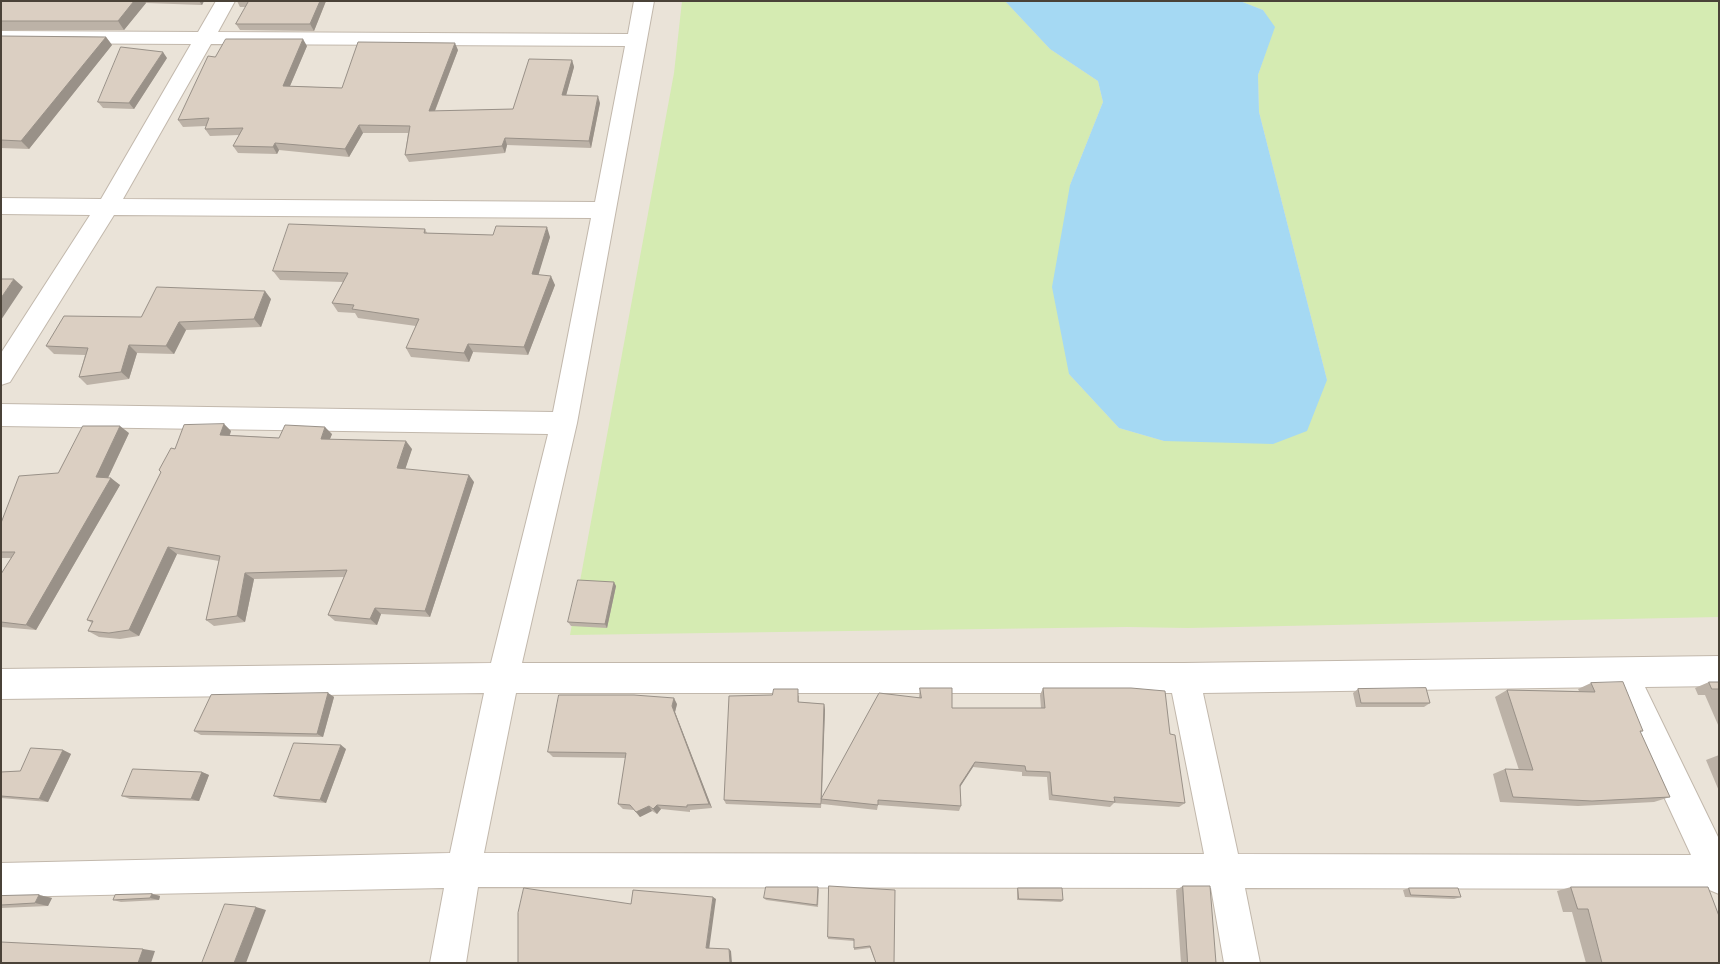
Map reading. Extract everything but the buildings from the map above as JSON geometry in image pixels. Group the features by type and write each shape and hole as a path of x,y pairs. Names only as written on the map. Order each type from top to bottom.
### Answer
{"street":[{"path":"1,375 107,207 226,1"},
{"path":"448,963 464,870 503,678 564,423 644,1"},
{"path":"1,38 204,37 636,40"},
{"path":"1,206 603,210"},
{"path":"1,415 564,423"},
{"path":"1,880 464,870 1718,874 1621,671"},
{"path":"1,684 503,678 1184,678 1719,671"},
{"path":"1184,678 1242,963"}],"shaded area":[{"path":"1,1 1719,1 1719,963 1,963"}],"green space":[{"path":"682,1 1005,1 1050,49 1098,81 1103,102 1070,185 1069,374 1119,428 1164,441 1327,380 1259,112 1258,75 1274,27 1263,10 1240,1 1719,1 1719,617 1188,628 1127,627 570,635 674,73"}],"water":[{"path":"1005,1 1240,1 1263,10 1275,27 1258,75 1259,112 1327,380 1307,431 1273,444 1164,441 1119,428 1069,374 1052,287 1070,185 1103,102 1098,81 1050,49"}]}
